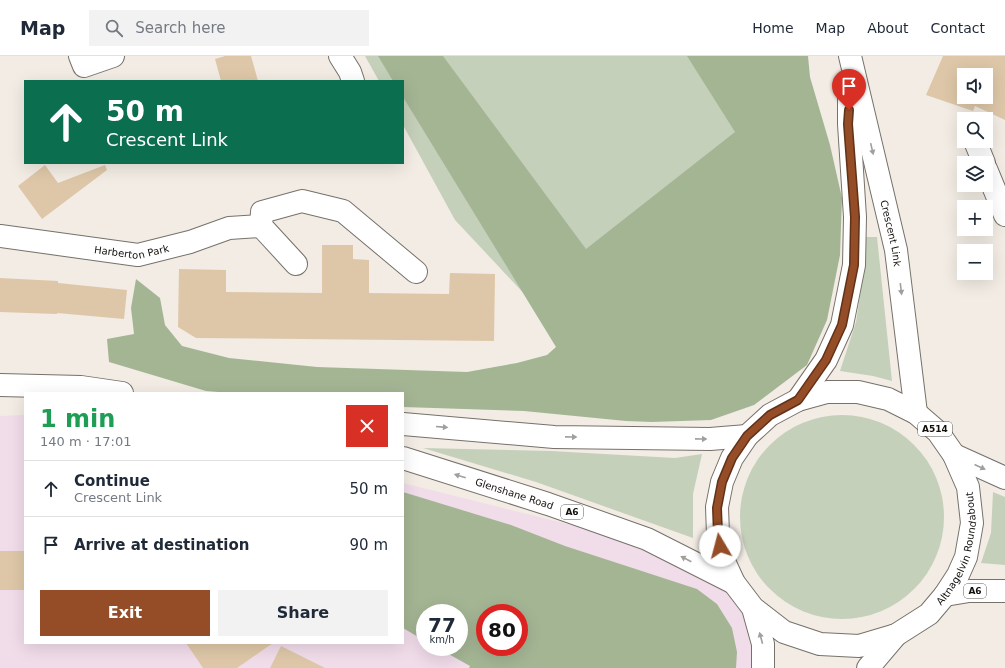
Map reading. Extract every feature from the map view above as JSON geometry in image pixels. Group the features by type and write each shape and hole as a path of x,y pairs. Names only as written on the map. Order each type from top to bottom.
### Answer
{"main road":[{"path":"80,56 84,66 113,56"},
{"path":"340,56 350,72 353,80"},
{"name":"Crescent Link","path":"798,400 826,360 842,325 854,265 855,217 848,124 850,56"},
{"name":"Crescent Link","path":"850,56 896,250 916,413"},
{"path":"993,186 1005,214"},
{"path":"296,264 261,226 262,212 302,200 343,211 416,272"},
{"name":"Harberton Park","path":"0,236 138,255 190,242 229,228 261,226"},
{"path":"0,385 82,387 115,392"},
{"name":"Altnagelvin Roundabout","path":"827,392 858,392 888,399 916,413 938,432 954,455 968,488 972,522 966,557 958,574 945,595 929,614 896,635 859,646 820,644 784,632 753,608 734,583 723,559 718,534 717,508 722,482 732,458 747,436 770,415 798,400 827,392"},
{"path":"404,424 554,436 710,439 747,436"},
{"path":"954,455 1005,478"},
{"name":"Glenshane Road","path":"404,458 548,504 647,539 734,583"},
{"name":"A6","path":"945,595 969,591 1005,592"},
{"name":"A514","path":"753,608 763,644 763,668"},
{"name":"A514","path":"868,668 896,635"}],"shaded area":[{"path":"24,415 24,644 404,644 404,483 732,565 768,668 0,668 0,416"}],"green space":[{"path":"365,56 781,56 791,114 530,300 455,220 404,127 404,80 378,80"},
{"path":"378,56 443,56 586,249 735,132 687,56 808,56 810,77 830,145 842,198 840,255 827,320 807,365 754,405 711,420 652,422 626,421 524,411 404,407 404,392 206,391 109,362 107,339 134,334 131,308 136,279 160,298 165,325 182,346 229,358 317,367 467,372 517,363 547,355 556,347 404,99 404,80 392,80"},
{"path":"863,237 877,237 892,381 873,376 840,371 856,322 862,282"},
{"path":"832,415 852,415 872,419 890,427 907,438 921,452 932,469 940,487 944,507 944,527 940,547 932,565 921,582 907,596 890,607 872,615 852,619 832,619 812,615 794,607 777,596 763,582 752,565 744,547 740,527 740,507 744,487 752,469 763,452 777,438 794,427 812,419"},
{"path":"423,448 551,451 675,458 702,454 693,494 693,538 536,482"},
{"path":"404,492 511,525 565,546 697,589 717,604 732,628 737,652 736,668 469,668 470,666 452,656 468,656 468,604 416,604 416,636 404,629"},
{"path":"993,492 1005,497 1005,565 981,563 991,533"}],"building":[{"path":"225,56 251,56 258,80 221,80 215,59"},
{"path":"943,56 1005,56 1005,120 993,114 993,112 988,112 975,106 973,111 926,95"},
{"path":"45,165 58,183 105,165 107,170 42,219 18,186"},
{"path":"322,245 353,245 353,259 369,260 369,293 449,294 450,273 495,274 494,341 196,338 178,327 179,269 226,270 226,292 322,293"},
{"path":"0,278 58,281 58,283 127,290 124,319 57,313 0,312"},
{"path":"0,551 24,551 24,590 0,590"},
{"path":"187,644 272,644 237,668 203,668"},
{"path":"281,646 325,668 270,668"}],"route":[{"path":"720,546 717,508 722,482 732,458 747,436 770,415 798,400 826,360 842,325 854,265 855,217 848,124 849,110"}]}
